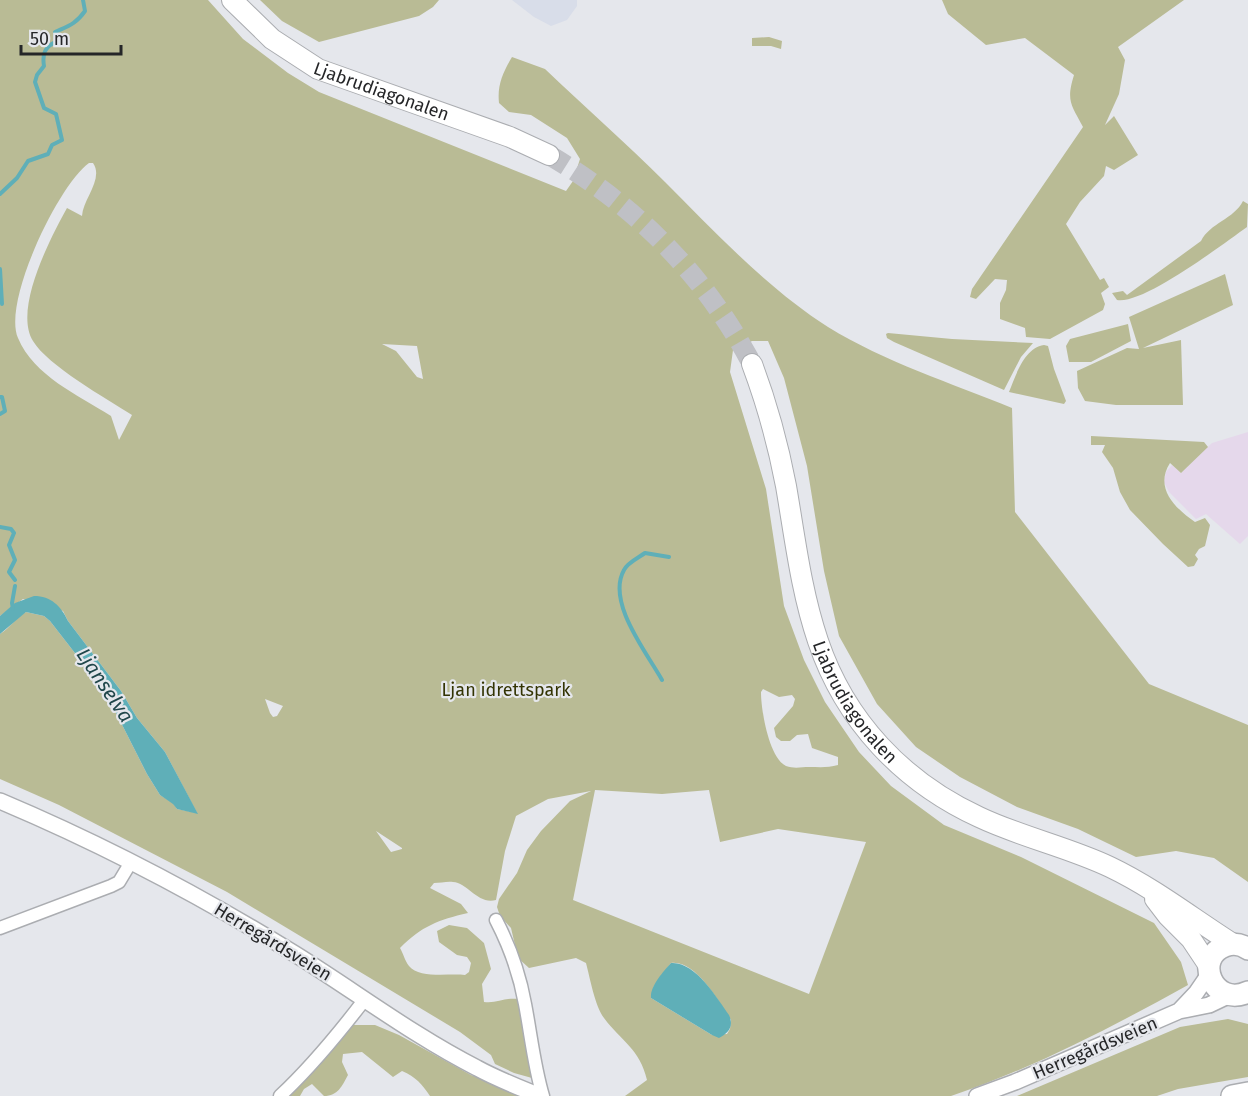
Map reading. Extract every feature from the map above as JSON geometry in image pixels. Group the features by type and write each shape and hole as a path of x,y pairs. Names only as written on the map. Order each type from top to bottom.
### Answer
{"highway":[{"path":"1240,996 1224,993 1214,985 1209,970 1217,951 1243,946"},
{"path":"1232,1096 1248,1094"}],"main road":[{"name":"Ljabrudiagonalen","path":"232,0 272,39 318,69 499,133 549,154"},
{"name":"Ljabrudiagonalen","path":"752,364 770,414 778,449 809,614 827,665 844,699 875,742 911,777 948,801 979,818 1101,863 1243,946"},
{"name":"Ljabrudiagonalen","path":"1148,890 1168,916 1191,939 1209,970"}],"street":[{"name":"Herregårdsveien","path":"0,801 131,861 247,925 462,1060 501,1080 541,1096"},
{"path":"0,927 119,882 131,861"},
{"name":"Herregårdsveien","path":"496,920 510,954 525,1002 541,1096"},
{"name":"Herregårdsveien","path":"1179,1011 1196,993 1209,970"},
{"name":"Herregårdsveien","path":"977,1096 1035,1074 1179,1011 1240,996"},
{"path":"280,1096 310,1065 365,999"}],"shaded area":[{"path":"512,0 577,0 577,6 567,20 551,26 534,17"},
{"path":"1248,432 1248,536 1240,544 1206,514 1196,519 1169,492 1164,482 1166,472 1172,465 1181,473 1212,443"}],"green space":[{"name":"Ljan idrettspark","path":"0,0 208,0 243,39 288,73 319,92 566,191 573,181 580,159 567,138 531,115 509,112 499,103 501,79 512,57 545,69 743,259 806,312 872,351 1012,408 1015,512 1149,684 1248,725 1248,882 1214,858 1176,851 1136,857 1078,829 1017,807 960,777 916,747 877,704 839,636 824,571 807,466 784,378 768,341 752,341 733,350 730,372 766,489 784,606 804,660 825,702 859,752 891,786 944,825 1021,857 1154,923 1181,962 1188,985 1072,1046 982,1085 951,1096 625,1096 647,1080 644,1069 635,1053 601,1013 586,963 576,958 529,968 518,958 511,928 500,916 497,907 499,899 517,873 527,850 541,831 570,801 591,791 548,799 516,816 505,851 496,900 490,901 478,897 458,883 434,883 430,888 461,904 468,913 431,925 400,948 409,966 420,973 465,975 469,972 471,963 467,957 457,955 439,942 437,931 449,925 467,928 484,943 491,969 482,984 484,1002 518,999 522,1010 532,1078 495,1064 491,1055 460,1032 227,892 59,805 0,779 0,634 26,612 44,616 50,621 106,693 160,795 173,803 177,809 197,813 165,752 137,718 121,691 68,621 63,611 23,599 0,616","holes":["89,163 93,163 96,169 95,182 82,216 67,208 36,273 28,311 28,327 33,341 51,360 78,381 132,415 119,440 111,416 58,383 35,363 18,338 15,321 18,298 36,245 63,194","382,344 417,346 423,379 417,377 396,351","763,689 779,697 792,695 795,699 793,706 774,728 776,737 781,741 790,741 797,735 808,734 812,748 838,757 838,765 795,768 786,766 780,761 767,733 761,700","265,699 283,706 277,716 273,717 270,713","595,790 662,794 709,790 720,842 778,829 866,842 809,994 573,900","376,831 402,848 391,852","671,963 680,964 698,975 713,993 731,1020 730,1029 727,1034 712,1035 651,998 654,986"]},
{"path":"260,0 439,0 419,16 319,42 282,21"},
{"path":"942,0 1184,0 1118,47 1125,60 1119,94 1105,125 1114,116 1138,155 1114,170 1106,166 1104,176 1080,202 1066,224 1100,280 1104,278 1109,287 1101,293 1105,304 1103,310 1050,339 1026,337 1025,328 1000,319 1000,303 1006,290 1007,280 995,279 976,299 970,297 972,289 1083,127 1070,97 1074,75 1025,38 986,45 948,14"},
{"path":"769,37 782,41 781,49 771,46 752,46 752,38"},
{"path":"1243,201 1248,204 1247,227 1163,284 1129,299 1117,300 1112,293 1123,291 1127,295 1201,241"},
{"path":"1225,274 1233,305 1143,348 1181,340 1183,405 1116,405 1085,401 1078,388 1077,371 1127,348 1139,349 1129,317"},
{"path":"1128,324 1131,341 1091,362 1069,362 1066,346 1070,339"},
{"path":"888,333 1033,343 1021,357 1004,390 894,342 887,338"},
{"path":"1048,346 1066,401 1064,404 1009,392 1026,357 1037,347"},
{"path":"1091,436 1204,442 1208,447 1181,473 1170,463 1164,481 1169,497 1180,510 1195,522 1205,518 1210,525 1205,546 1195,555 1198,559 1194,566 1188,567 1130,510 1120,492 1113,468 1102,452 1105,445 1091,445"},
{"path":"1228,1019 1248,1024 1248,1077 1178,1089 1157,1096 1017,1096 1180,1027"},
{"path":"353,1025 375,1025 399,1035 471,1075 527,1096 430,1096 411,1076 402,1071 393,1077 362,1052 343,1054 342,1062 348,1075 339,1090 333,1094 324,1096 312,1084 304,1089 300,1096 283,1096"}],"water":[{"name":"Ljanselva","path":"34,596 50,600 62,611 121,691 137,718 165,752 198,814 177,809 160,795 106,693 50,621 44,616 26,612 0,634 0,616 15,603"},
{"path":"671,963 680,964 697,974 712,991 729,1015 731,1026 725,1034 719,1038 712,1035 651,998 655,984"}],"waterway":[{"path":"0,194 17,178 28,161 48,154 52,145 62,140 56,114 44,108 35,82 44,66 45,51 56,42 55,32 72,24 82,15 85,11 83,0"},
{"path":"0,269 2,304"},
{"path":"0,397 2,397 5,411 0,414"},
{"path":"0,527 11,529 14,533 9,545 15,560 9,572 15,580"},
{"path":"662,680 624,612 620,597 620,583 625,567 645,553 669,557"},
{"path":"13,609 15,586"}],"tunnel":[{"path":"549,155 611,197 665,245 712,301 752,364"}]}
